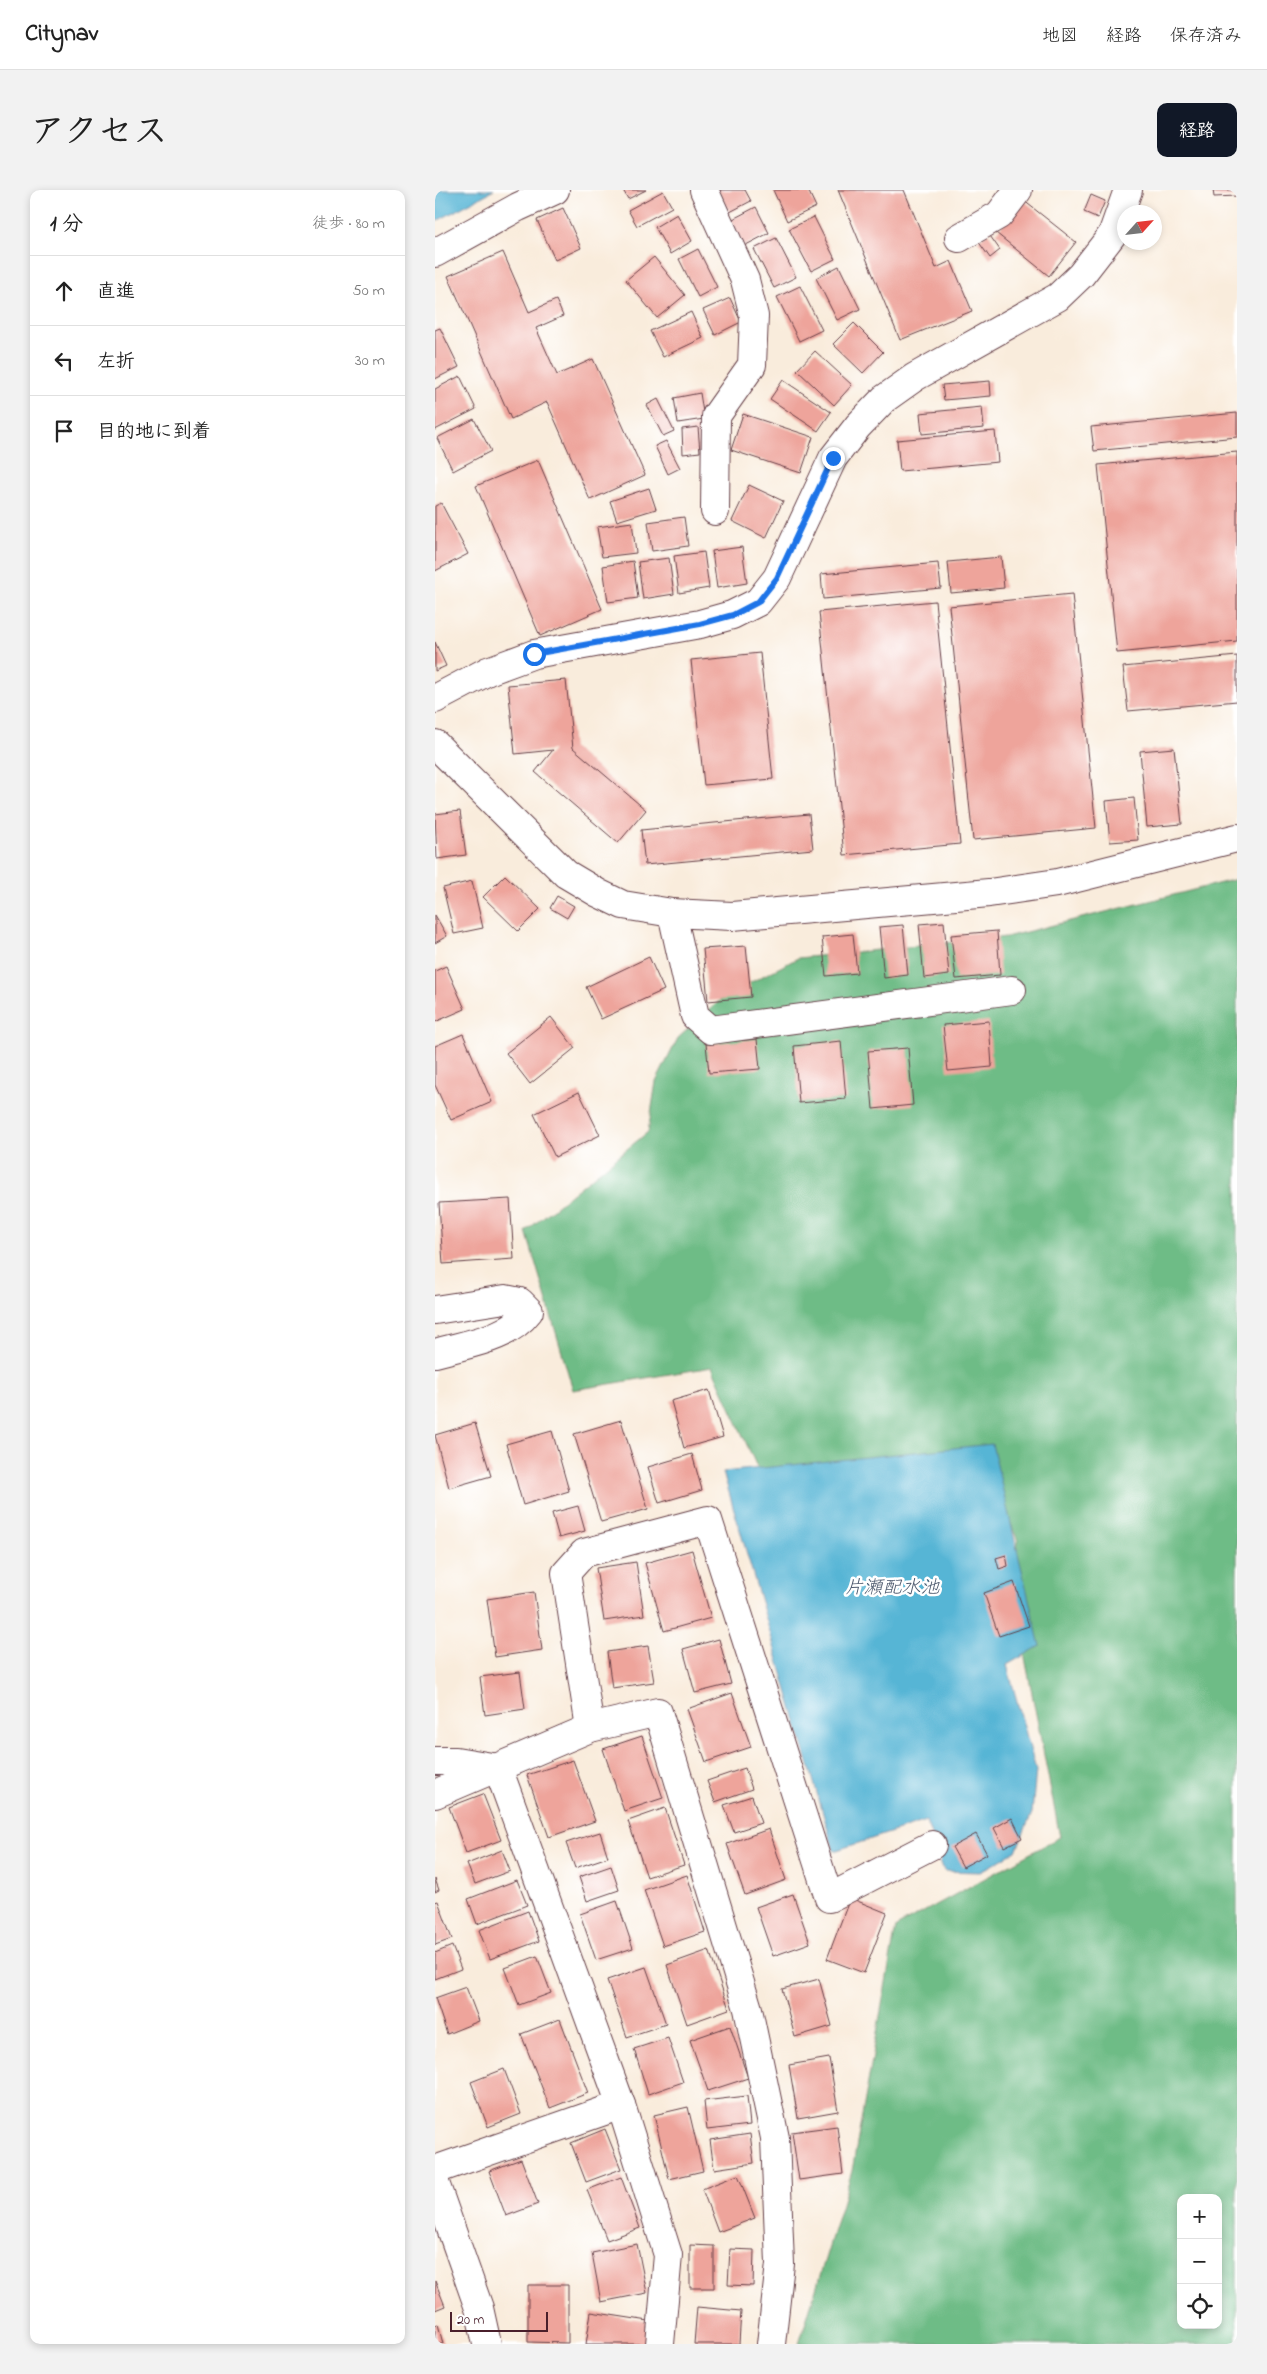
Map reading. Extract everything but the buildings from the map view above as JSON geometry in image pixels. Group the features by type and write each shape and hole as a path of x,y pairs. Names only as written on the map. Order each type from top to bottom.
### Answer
{"street":[{"path":"435,252 518,206 555,190"},
{"path":"704,190 745,280 754,316 752,365 717,416 715,511"},
{"path":"959,238 999,216 1018,190"},
{"path":"435,699 488,670 534,654 700,624 733,615 758,602 777,578 833,458 858,426 883,399 915,376 1058,297 1081,275 1112,234 1129,190"},
{"path":"435,744 566,874 597,893 623,904 672,913 732,916 989,893 1057,883 1237,838"},
{"path":"672,913 695,1016 711,1030 1012,990"},
{"path":"435,1310 505,1299 520,1302 529,1311 521,1321 504,1334 435,1353"},
{"path":"590,1728 566,1573 584,1553 708,1520 829,1898 932,1845"},
{"path":"435,1794 590,1728 658,1712 746,2000 775,2138 780,2264 771,2344"},
{"path":"435,1761 456,1761 498,1768"},
{"path":"498,1768 621,2105 668,2255 660,2344"},
{"path":"435,2170 621,2105"},
{"path":"435,2183 479,2308 487,2344"}],"green space":[{"path":"1237,879 1237,2344 799,2344 852,2171 896,1927 1060,1837 1013,1596 1018,1541 989,1471 765,1485 712,1367 573,1390 526,1231 648,1132 656,1082 678,1038 726,995 798,958 1006,937"}],"water":[{"path":"435,190 494,190 435,222"},
{"name":"片瀬配水池","path":"992,1444 1040,1646 1007,1665 1036,1770 1032,1813 1016,1851 980,1872 944,1871 926,1821 834,1851 723,1472"}],"route":[{"path":"534,654 608,639 700,624 733,615 758,602 777,578 833,458"}]}
